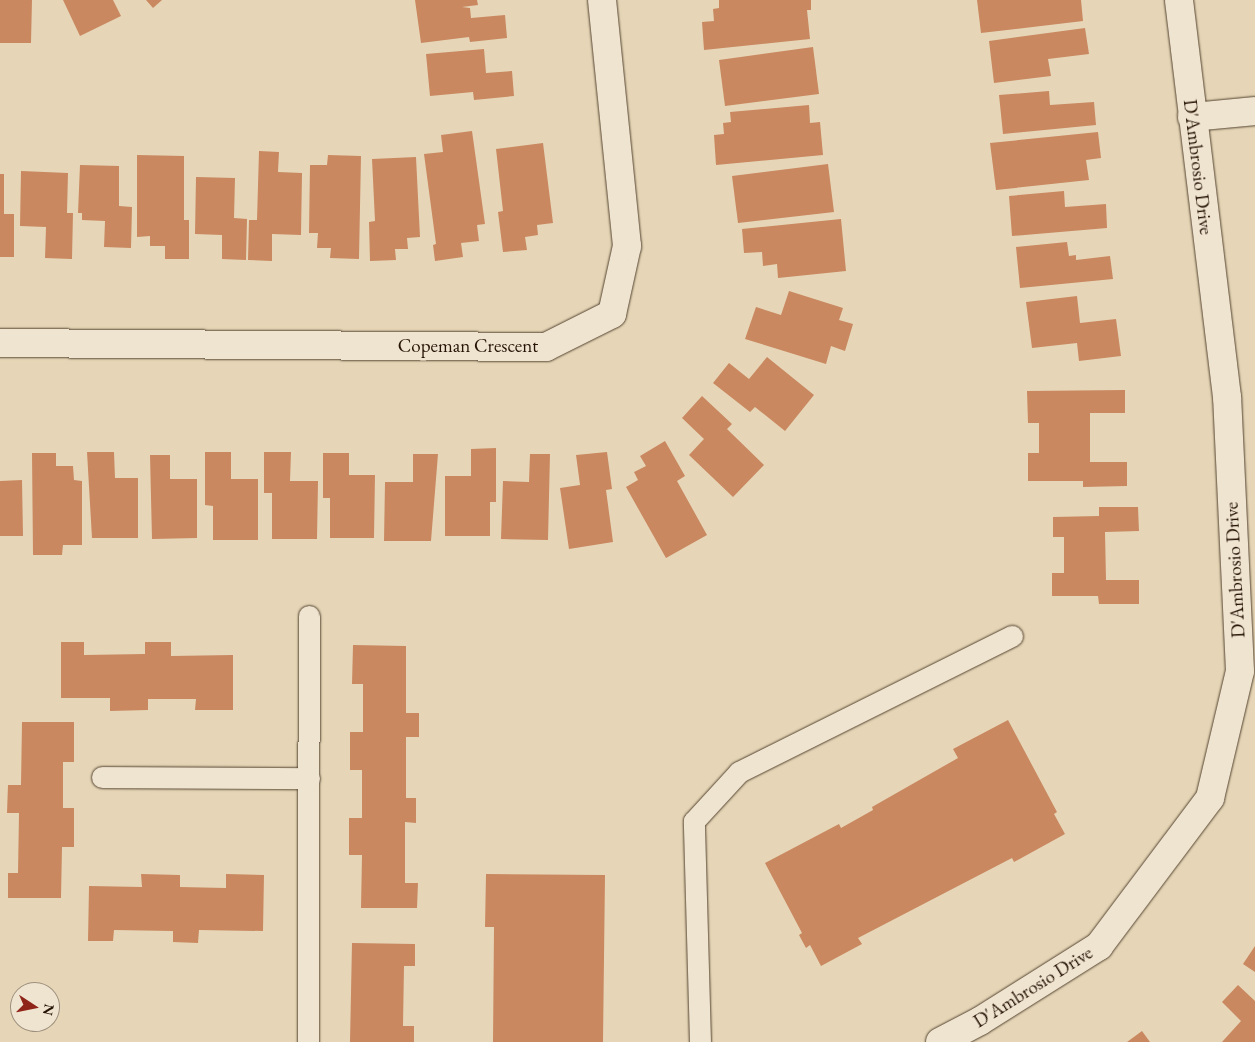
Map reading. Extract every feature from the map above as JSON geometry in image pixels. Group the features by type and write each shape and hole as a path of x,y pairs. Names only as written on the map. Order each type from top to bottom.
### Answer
{"street":[{"name":"Copeman Crescent","path":"0,343 546,347 612,314 627,246 602,0"},
{"name":"D'Ambrosio Drive","path":"940,1042 980,1022 1099,946 1210,798 1240,671 1227,396 1179,0"},
{"path":"1192,117 1255,111"}],"lane":[{"path":"308,1042 309,616"},
{"path":"700,1042 694,821 739,772 1012,636"},
{"path":"102,777 309,778"}],"building":[{"path":"0,0 32,0 31,43 0,43"},
{"path":"63,0 113,0 121,16 80,36"},
{"path":"146,0 162,0 153,8"},
{"path":"415,0 477,0 478,5 462,7 470,8 471,18 505,15 507,38 470,42 469,37 421,43"},
{"path":"719,0 811,0 811,10 807,10 810,39 704,50 702,22 714,21 713,9 719,8"},
{"path":"977,0 1081,0 1083,21 981,33"},
{"path":"1085,28 1089,54 1048,59 1051,76 994,83 989,41"},
{"path":"813,47 819,94 725,106 719,60"},
{"path":"484,49 486,73 512,71 514,96 474,100 473,92 430,96 426,54"},
{"path":"1049,91 1050,105 1094,102 1096,125 1003,134 999,95"},
{"path":"809,105 810,123 820,122 823,155 716,165 714,135 724,134 723,123 731,122 730,112"},
{"path":"472,131 485,224 477,225 479,241 461,243 463,257 435,261 433,245 436,244 424,154 443,152 441,135"},
{"path":"1098,132 1101,158 1086,160 1089,180 996,190 990,143"},
{"path":"543,143 553,223 537,225 538,235 525,237 527,250 503,252 498,212 503,211 496,149"},
{"path":"259,151 279,152 278,172 302,173 301,235 272,234 272,261 248,260 249,220 257,220"},
{"path":"137,155 184,156 184,220 189,220 189,259 165,259 165,246 150,246 150,236 137,237"},
{"path":"328,155 361,156 359,259 330,258 331,248 317,248 318,233 309,233 310,165 327,165"},
{"path":"416,157 420,237 407,238 408,249 395,249 396,260 370,261 369,222 375,221 372,159"},
{"path":"828,164 834,212 738,223 732,176"},
{"path":"80,165 119,166 119,206 132,207 131,248 104,247 105,221 82,220 82,213 78,213"},
{"path":"21,171 68,173 67,213 73,213 72,259 45,258 46,227 20,226"},
{"path":"0,174 4,174 4,214 14,214 14,257 0,257"},
{"path":"196,177 235,178 234,218 247,219 246,260 222,259 222,235 195,234"},
{"path":"1064,191 1065,207 1106,204 1107,228 1012,236 1009,196"},
{"path":"841,219 846,271 778,278 777,264 763,266 762,252 744,253 742,229"},
{"path":"1067,242 1069,256 1076,255 1076,260 1110,256 1113,279 1020,288 1016,247"},
{"path":"789,291 843,308 839,320 853,324 845,351 831,346 826,364 745,339 756,307 781,315"},
{"path":"1077,296 1080,323 1116,319 1121,356 1079,361 1077,343 1032,348 1026,302"},
{"path":"767,357 814,395 785,431 755,407 750,412 713,383 729,363 749,379"},
{"path":"1125,390 1125,413 1090,413 1090,462 1127,462 1127,486 1083,487 1083,481 1028,481 1028,453 1039,453 1039,423 1028,423 1027,391"},
{"path":"702,396 732,424 727,429 764,465 733,497 689,455 704,439 682,418"},
{"path":"665,441 685,476 677,481 707,535 666,558 626,487 638,480 634,472 646,466 640,456"},
{"path":"496,448 496,502 490,502 490,536 445,536 445,476 471,476 471,449"},
{"path":"87,452 114,452 115,478 138,478 138,538 92,538"},
{"path":"205,452 231,452 231,479 258,479 258,540 213,540 213,506 205,505"},
{"path":"264,452 291,452 290,481 318,481 317,539 272,539 272,493 264,493"},
{"path":"607,452 612,489 606,490 613,542 569,549 560,488 580,485 576,455"},
{"path":"32,453 56,453 56,466 73,466 74,480 82,481 82,545 63,545 62,555 33,555"},
{"path":"323,453 349,453 349,475 375,475 374,538 330,538 330,498 323,498"},
{"path":"413,454 438,454 431,541 384,541 385,482 413,482"},
{"path":"530,454 550,454 548,540 501,539 503,481 529,482"},
{"path":"150,455 170,455 170,479 197,479 197,538 152,539"},
{"path":"22,480 23,536 0,536 0,481"},
{"path":"1099,507 1138,507 1139,531 1105,532 1106,580 1139,580 1139,604 1099,604 1098,596 1052,596 1052,573 1064,573 1064,537 1053,537 1053,517 1099,516"},
{"path":"61,642 84,642 84,655 145,654 145,642 171,642 171,656 233,655 233,710 195,710 196,699 148,699 148,710 110,711 110,698 61,698"},
{"path":"353,645 406,646 406,713 419,713 419,737 406,737 406,798 416,798 416,823 405,822 405,883 418,883 417,908 361,908 362,855 349,855 349,818 362,818 362,770 350,770 350,732 363,732 363,684 352,684"},
{"path":"1008,720 1057,812 1054,814 1065,834 1014,862 1012,858 858,938 862,944 821,966 810,945 806,948 799,935 802,933 765,863 839,824 841,828 873,810 872,807 958,758 953,749"},
{"path":"22,722 74,722 74,762 63,762 63,808 74,808 74,847 62,847 61,898 8,898 8,873 18,873 19,813 7,813 8,785 21,785"},
{"path":"141,874 180,875 180,887 226,888 226,874 264,875 263,931 199,930 198,943 173,942 173,931 114,930 113,941 88,941 89,886 142,887"},
{"path":"486,874 605,875 603,1042 493,1042 494,927 485,927"},
{"path":"352,943 415,944 415,966 404,966 403,1026 414,1026 414,1042 350,1042"},
{"path":"1255,946 1255,972 1243,964"},
{"path":"1238,985 1255,1001 1255,1042 1222,1042 1241,1021 1222,1002"},
{"path":"1142,1031 1150,1042 1127,1042"}]}
